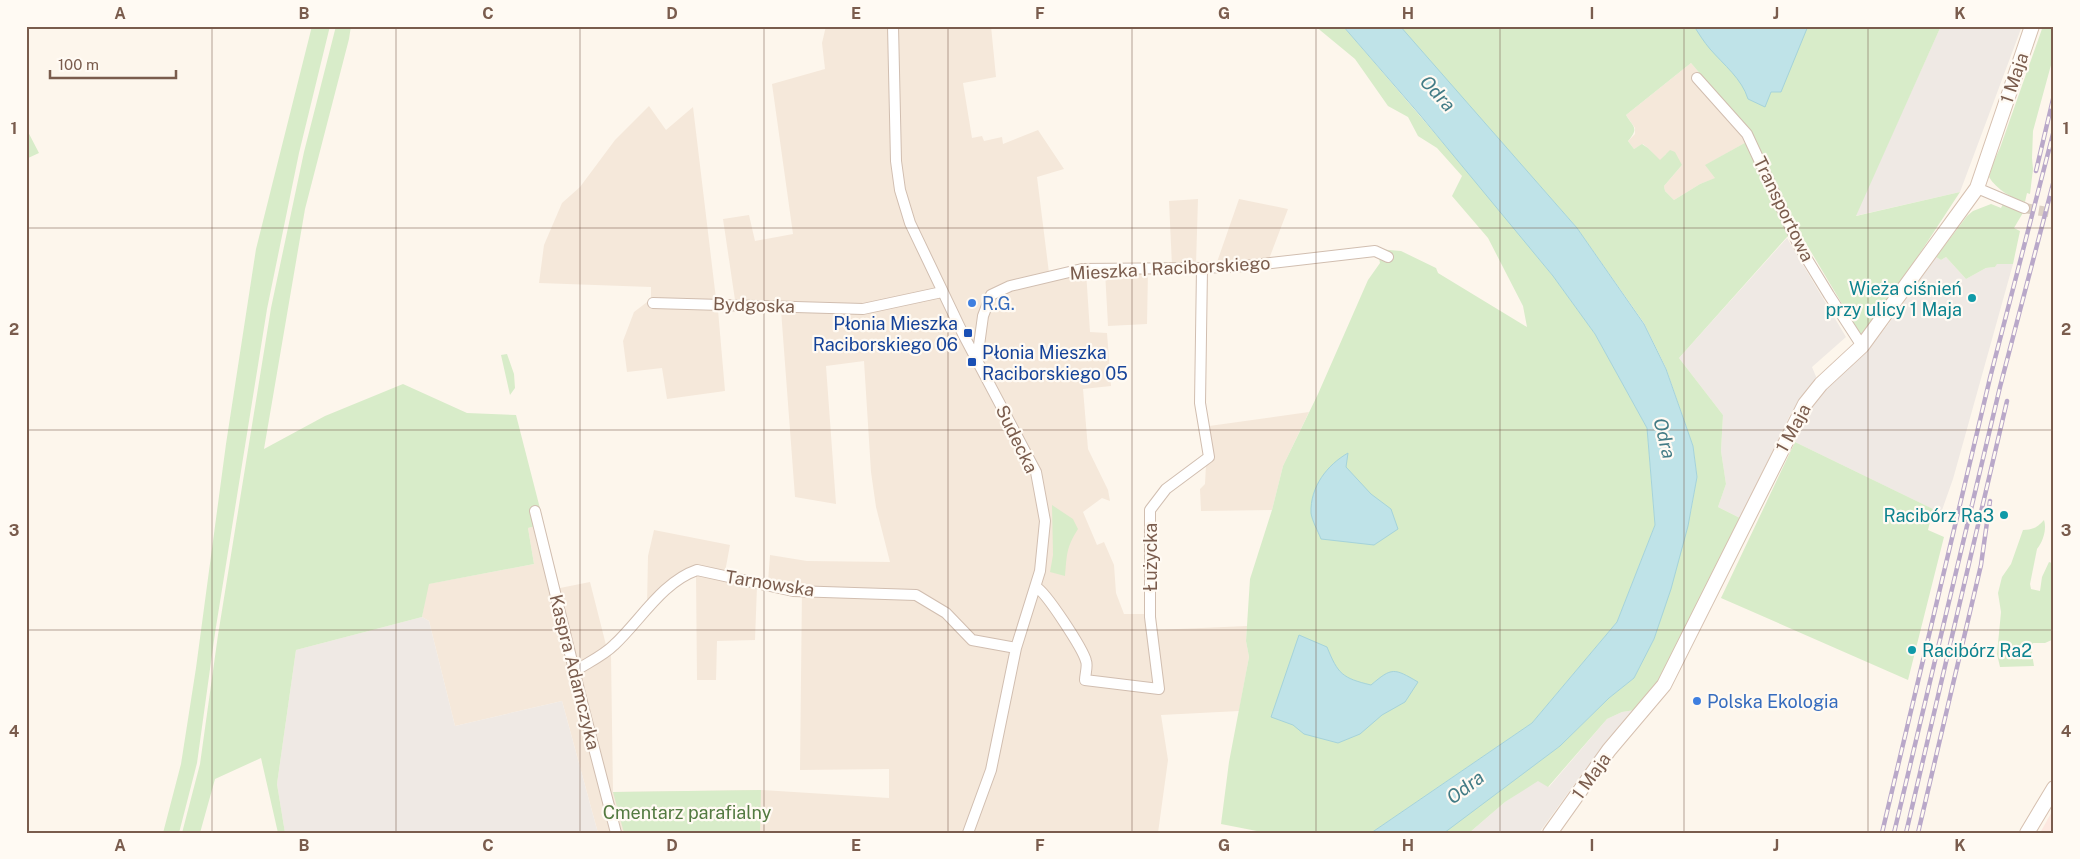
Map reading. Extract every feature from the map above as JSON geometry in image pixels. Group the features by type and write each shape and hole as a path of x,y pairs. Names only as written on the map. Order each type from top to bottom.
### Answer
{"street":[{"name":"Sudecka","path":"893,26 896,161 900,190 910,223 942,292 1036,472 1045,521 1040,571 1016,648 991,770 968,833"},
{"name":"1 Maja","path":"1550,833 1609,750 1664,686 1805,404 1821,384 1862,346 1978,188 2032,26"},
{"name":"Transportowa","path":"1697,78 1747,134 1799,246 1828,295 1862,346"},
{"path":"1978,188 2024,208"},
{"name":"Mieszka I Raciborskiego","path":"977,360 982,316 991,295 1010,286 1082,269 1245,266 1375,251 1388,257"},
{"name":"Łużycka","path":"1036,587 1041,590 1060,615 1086,661 1085,680 1159,689 1150,617 1150,510 1166,489 1209,457 1200,403 1202,268"},
{"name":"Bydgoska","path":"653,303 863,310 942,292"},
{"name":"Kaspra Adamczyka","path":"535,511 616,833"},
{"name":"Tarnowska","path":"575,671 613,647 671,586 697,570 793,591 916,596 946,613 972,640 1016,648"},
{"path":"2028,833 2054,788"}],"shaded area":[{"path":"826,26 991,26 996,77 963,83 972,138 982,136 984,141 1002,137 1003,144 1038,130 1064,169 1037,177 1049,273 1086,271 1090,332 1107,333 1111,386 1083,389 1088,449 1108,490 1110,501 1102,498 1083,512 1097,545 1104,542 1114,565 1116,593 1124,614 1154,614 1155,630 1247,626 1246,641 1249,657 1239,711 1161,715 1168,760 1158,833 598,833 562,701 455,726 429,621 422,617 428,584 534,564 528,528 544,524 560,588 590,582 606,645 611,655 613,792 761,790 889,798 889,769 800,770 802,588 768,582 770,555 807,561 890,562 876,507 871,472 864,361 826,366 836,504 795,497 781,310 718,310 725,391 667,399 662,368 627,372 623,341 634,312 651,299 651,287 539,283 544,245 562,203 580,187 615,140 649,106 666,130 693,107 716,299 735,300 723,219 749,215 755,241 793,234 772,84 825,69 822,43"},
{"path":"1941,26 2022,26 1960,192 1855,216"},
{"path":"1691,63 1718,95 1750,140 1706,165 1716,178 1700,184 1674,200 1665,191 1664,186 1682,165 1666,154 1660,161 1643,144 1634,149 1628,141 1635,134 1635,128 1626,115"},
{"path":"1198,199 1196,265 1172,266 1169,201"},
{"path":"1239,199 1288,209 1269,259 1216,265"},
{"path":"1787,238 1846,337 1812,367 1817,379 1790,415 1740,518 1718,507 1726,484 1721,451 1723,415 1679,358"},
{"path":"1936,257 1941,260 1946,257 1966,279 1986,268 1995,267 1997,263 2013,264 1953,479 1941,513 1795,442 1814,402 1823,391 1868,350"},
{"path":"1105,271 1148,271 1147,324 1108,326"},
{"path":"1309,412 1283,466 1272,510 1201,511 1200,489 1205,484 1206,465 1203,457 1205,446 1202,427"},
{"path":"654,530 730,545 725,572 698,567 647,606 648,556"},
{"path":"696,574 757,586 755,640 717,641 716,680 697,680"},
{"path":"422,617 429,621 455,726 562,701 598,833 285,833 277,784 296,650"},
{"path":"1635,710 1584,771 1539,833 1469,833 1505,802 1538,780 1549,787 1607,719 1622,712"},
{"path":"2054,808 2054,833 2040,833"}],"green space":[{"path":"312,26 330,26 299,153 267,309 215,633 197,763 179,833 163,833 181,764 226,444 256,249"},
{"path":"336,26 351,26 305,209 264,449 325,416 403,384 467,413 516,415 544,524 528,528 534,564 429,584 422,617 296,650 277,784 285,833 278,833 261,758 215,779 200,833 182,833 200,764 218,635 271,308 304,152"},
{"path":"1315,26 1343,26 1479,185 1553,276 1595,334 1647,428 1655,525 1617,622 1532,723 1371,833 1267,833 1221,824 1229,762 1249,657 1246,641 1250,579 1272,510 1283,466 1318,394 1368,280 1380,263 1377,249 1401,251 1436,268 1438,273 1527,327 1523,306 1488,238 1452,196 1462,176 1437,148 1418,136 1408,117 1388,106 1355,59"},
{"path":"1399,26 1941,26 1856,216 1960,192 1867,334 1860,334 1798,230 1787,237 1679,358 1723,415 1721,451 1726,484 1718,507 1740,518 1664,675 1635,710 1622,712 1607,719 1548,787 1538,781 1505,802 1469,833 1443,833 1560,746 1609,698 1634,678 1654,639 1691,511 1697,476 1693,446 1666,368 1644,323 1577,228","holes":["1691,63 1718,95 1750,140 1705,165 1715,178 1700,184 1674,200 1665,191 1664,186 1682,165 1675,152 1670,150 1660,160 1642,144 1634,149 1628,141 1634,128 1626,115"]},
{"path":"2043,26 2054,26 2054,54 2033,131 2033,169 2030,194 2027,193 2025,202 2005,193 1989,177"},
{"path":"26,128 39,153 26,159"},
{"path":"1991,204 2001,208 2003,204 2024,211 2014,228 2020,231 2013,264 1997,264 1995,267 1986,268 1966,279 1946,257 1941,260 1936,257 1967,216 1973,211"},
{"path":"507,354 514,374 515,388 510,395 501,355"},
{"path":"1795,442 1933,509 1928,530 1944,537 1908,680 1721,598"},
{"path":"1052,505 1073,519 1078,529 1068,551 1065,576 1050,572 1053,555"},
{"path":"2044,520 2044,535 2037,549 2030,584 2031,589 2040,591 2042,577 2049,562 2054,564 2054,639 2045,643 2033,643 2031,648 2034,666 2000,667 1997,654 2001,612 1998,593 2002,577 2011,564 2023,530 2035,528"},
{"name":"Cmentarz parafialny","path":"761,790 760,833 624,833 613,792"}],"water":[{"name":"Odra","path":"1343,26 1400,26 1577,228 1644,324 1666,369 1693,446 1697,477 1688,526 1671,589 1654,639 1634,678 1609,698 1560,746 1444,833 1371,833 1532,723 1617,622 1655,525 1647,428 1595,334 1553,276 1420,115"},
{"path":"1694,26 1808,26 1781,92 1771,92 1765,107 1748,99 1742,85 1708,46"},
{"path":"1348,453 1346,467 1371,494 1391,509 1398,529 1374,545 1321,539 1311,513 1313,494 1321,478 1333,464"},
{"path":"1299,635 1327,647 1338,669 1342,674 1353,680 1371,685 1389,672 1398,672 1418,682 1405,702 1382,715 1360,734 1338,743 1304,734 1293,725 1271,717"}],"tunnel":[{"path":"2024,208 2054,213"}],"railway":[{"path":"2036,171 2054,95"},
{"path":"1882,833 1990,378 2054,130"},
{"path":"1894,833 2000,387 2054,180"},
{"path":"1906,833 2007,401"},
{"path":"1918,833 1981,565 1990,501"}],"place":[{"name":"Wieża ciśnień przy ulicy 1 Maja","path":"1972,298"},
{"name":"R.G.","path":"972,303"},
{"name":"Płonia Mieszka Raciborskiego 06","path":"968,333"},
{"name":"Płonia Mieszka Raciborskiego 05","path":"972,362"},
{"name":"Racibórz Ra3","path":"2004,515"},
{"name":"Racibórz Ra2","path":"1912,650"},
{"name":"Polska Ekologia","path":"1697,701"}]}
